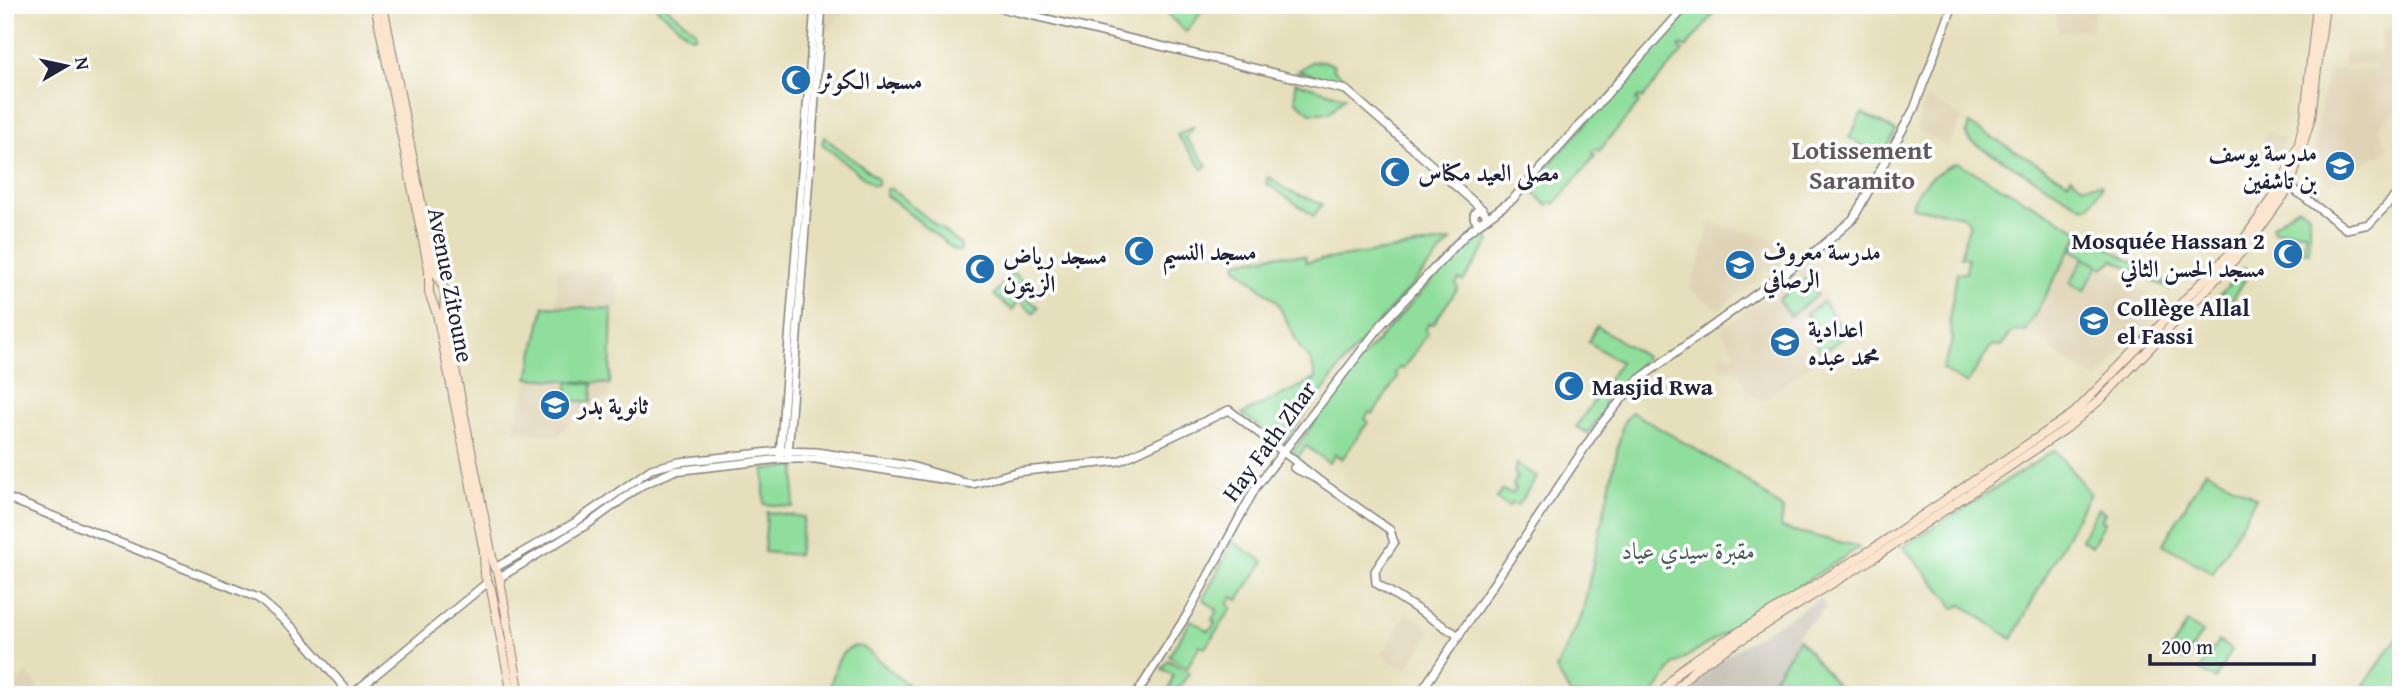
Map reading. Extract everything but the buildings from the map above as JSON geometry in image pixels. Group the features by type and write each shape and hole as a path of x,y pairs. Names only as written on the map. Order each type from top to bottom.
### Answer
{"main road":[{"name":"Avenue Zitoune","path":"375,5 486,572 494,576"},
{"name":"Avenue Zitoune","path":"383,5 435,269 443,286 444,313 494,576 520,695"},
{"path":"2287,185 2305,116 2317,5"},
{"path":"1660,695 1685,666 1875,557 2078,419 2102,398 2248,245 2287,185 2307,133 2325,5"},
{"path":"431,286 443,286"},
{"path":"432,298 437,300 444,296"},
{"name":"Avenue Zitoune","path":"494,576 512,695"},
{"path":"1670,695 1689,674 1724,645"}],"street":[{"path":"784,455 815,5"},
{"path":"784,455 822,5"},
{"path":"988,5 1346,90 1484,215"},
{"path":"1475,216 1497,212 1513,199 1687,5"},
{"path":"1419,695 1600,425 1631,387 1835,237 1853,219 1914,109 1953,5"},
{"path":"2287,185 2335,223 2352,229 2369,224 2401,190"},
{"path":"1467,233 1475,216 1469,202"},
{"path":"1467,233 1484,215"},
{"name":"Hay Fath Zhar","path":"1136,695 1188,613 1251,493 1382,324 1467,233"},
{"path":"5,496 258,598 293,628 351,695 484,588 494,576 651,480 683,470 784,455 839,461 966,484 1022,471 1119,461 1229,410 1295,465 1390,530 1394,543 1375,571 1376,583 1459,636"}],"shaded area":[{"path":"824,5 849,5 827,33 822,33"},
{"path":"2056,5 2095,5 2092,30 2058,32"},
{"path":"2391,5 2401,5 2401,105 2379,127 2390,148 2328,185 2314,147 2327,71 2375,69 2374,64 2344,65 2344,54 2381,53 2381,29 2393,27"},
{"path":"1927,97 1963,118 1947,147 1915,128"},
{"path":"2267,130 2285,139 2274,163 2256,155"},
{"name":"مدرسة معروف الرصافي","path":"1709,222 1773,237 1784,263 1772,271 1767,268 1759,275 1762,277 1719,309 1689,289 1700,262"},
{"name":"Collège Allal el Fassi","path":"2073,250 2149,294 2147,298 2162,312 2133,343 2127,343 2097,380 2050,350 2052,345 2028,332"},
{"name":"اعدادية محمد عبده","path":"1805,268 1853,333 1762,401 1745,389 1746,385 1735,371 1718,367 1721,353 1733,355 1734,351 1721,330"},
{"path":"557,270 615,273 614,280 620,284 618,310 556,307"},
{"name":"ثانوية بدر","path":"528,378 610,384 609,396 574,417 559,436 513,431"},
{"path":"1821,598 1826,608 1796,635 1799,639 1761,695 1680,695 1692,680 1716,662"},
{"path":"1407,612 1433,630 1405,671 1381,654"},
{"path":"27,673 44,695 5,695 5,691"}],"green space":[{"path":"653,5 664,5 696,31 696,36 691,37"},
{"path":"1177,5 1207,5 1186,32 1168,15"},
{"path":"1692,5 1721,5 1686,48 1682,45 1679,48 1683,51 1642,99 1639,97 1636,100 1639,103 1599,151 1596,149 1592,152 1595,156 1555,204 1551,202 1548,206 1528,188"},
{"path":"1324,61 1334,65 1333,69 1345,78 1346,83 1298,71 1311,62"},
{"path":"1295,82 1345,97 1329,113 1310,113 1296,101"},
{"path":"1862,113 1896,131 1883,156 1849,138"},
{"path":"1969,124 2068,182 2071,177 2083,186 2101,184 2102,187 2090,205 2083,207 1970,141 1966,134"},
{"path":"1194,126 1186,138 1207,165 1203,169 1177,135"},
{"path":"824,137 878,179 878,185 873,185 822,144"},
{"path":"1958,163 2078,230 2079,234 2026,331 2012,332 2001,346 1992,345 1967,384 1942,369 1953,340 1949,320 1957,273 1966,273 1968,258 1960,257 1970,223 1963,216 1912,207 1918,193 1929,180"},
{"path":"1268,177 1288,191 1322,204 1314,216 1266,183"},
{"path":"886,189 891,189 961,245 961,251 956,251 886,195"},
{"path":"2298,207 2309,214 2309,252 2304,252 2305,232 2274,231 2272,226"},
{"path":"1489,223 1494,227 1487,238 1490,241 1463,281 1459,279 1456,285 1458,288 1433,324 1429,323 1425,330 1428,333 1403,369 1399,368 1395,374 1398,377 1373,414 1369,412 1365,419 1368,422 1342,459 1335,454 1329,463 1306,446 1298,457 1292,453 1352,369 1477,230"},
{"path":"2080,238 2092,244 2098,242 2160,278 2171,290 2114,260 2103,268 2073,250"},
{"path":"1451,241 1345,361 1284,443 1242,414 1316,379 1311,360 1301,350 1277,302 1236,267 1237,262 1275,255 1305,256 1306,262"},
{"path":"2084,258 2098,266 2084,291 2070,283"},
{"path":"2244,267 2250,271 2226,311 2213,303"},
{"path":"1012,272 1030,287 1024,295 1038,307 1034,313 1019,301 1012,310 994,295"},
{"path":"1806,279 1818,295 1790,316 1778,300"},
{"path":"1823,302 1836,320 1819,332 1806,314"},
{"path":"544,306 612,309 610,384 528,378"},
{"path":"1838,322 1847,335 1822,353 1813,340"},
{"path":"1597,326 1646,357 1622,386 1617,385 1603,405 1606,408 1588,433 1576,427 1620,362 1588,342"},
{"path":"568,382 592,384 591,402 567,400"},
{"name":"مقبرة سيدي عياد","path":"1632,412 1741,476 1783,510 1781,528 1860,547 1674,665 1653,695 1571,695 1556,669 1582,615 1623,423"},
{"path":"2055,450 2090,493 2012,639 1962,605 1954,609 1948,598 1903,547"},
{"path":"1517,464 1537,477 1517,506 1512,503 1509,507 1496,499 1502,490 1512,494 1516,489 1513,486 1517,477 1514,473"},
{"path":"796,466 793,507 764,504 764,470"},
{"path":"2206,470 2256,498 2213,573 2163,544"},
{"path":"2098,508 2105,513 2101,520 2105,522 2092,546 2081,539"},
{"path":"767,512 804,517 798,555 764,552"},
{"path":"1233,542 1264,562 1238,600 1232,597 1228,604 1232,608 1205,648 1200,645 1187,668 1169,656 1191,620 1209,631 1215,623 1212,620 1217,610 1203,599"},
{"path":"2187,623 2202,632 2185,661 2170,652"},
{"path":"2401,633 2401,695 2357,695"},
{"path":"1799,639 1845,695 1762,695"},
{"path":"2218,641 2232,650 2215,679 2200,670"},
{"path":"854,646 863,647 919,695 828,695 838,660"},
{"path":"1168,660 1189,673 1174,695 1168,693 1173,675 1162,669"}],"place":[{"name":"مسجد الكوثر","path":"796,80"},
{"name":"مدرسة يوسف بن تاشفين","path":"2340,166"},
{"name":"مصلى العيد مكناس","path":"1395,172"},
{"name":"مسجد النسيم","path":"1139,251"},
{"name":"Mosquée Hassan 2 مسجد الحسن الثاني","path":"2288,254"},
{"name":"مدرسة معروف الرصافي","path":"1740,265"},
{"name":"مسجد رياض الزيتون","path":"980,269"},
{"name":"Collège Allal el Fassi","path":"2094,321"},
{"name":"اعدادية محمد عبده","path":"1785,342"},
{"name":"Masjid Rwa","path":"1569,386"},
{"name":"ثانوية بدر","path":"555,405"}],"district":[{"name":"Lotissement Saramito","path":"1862,164"}]}
